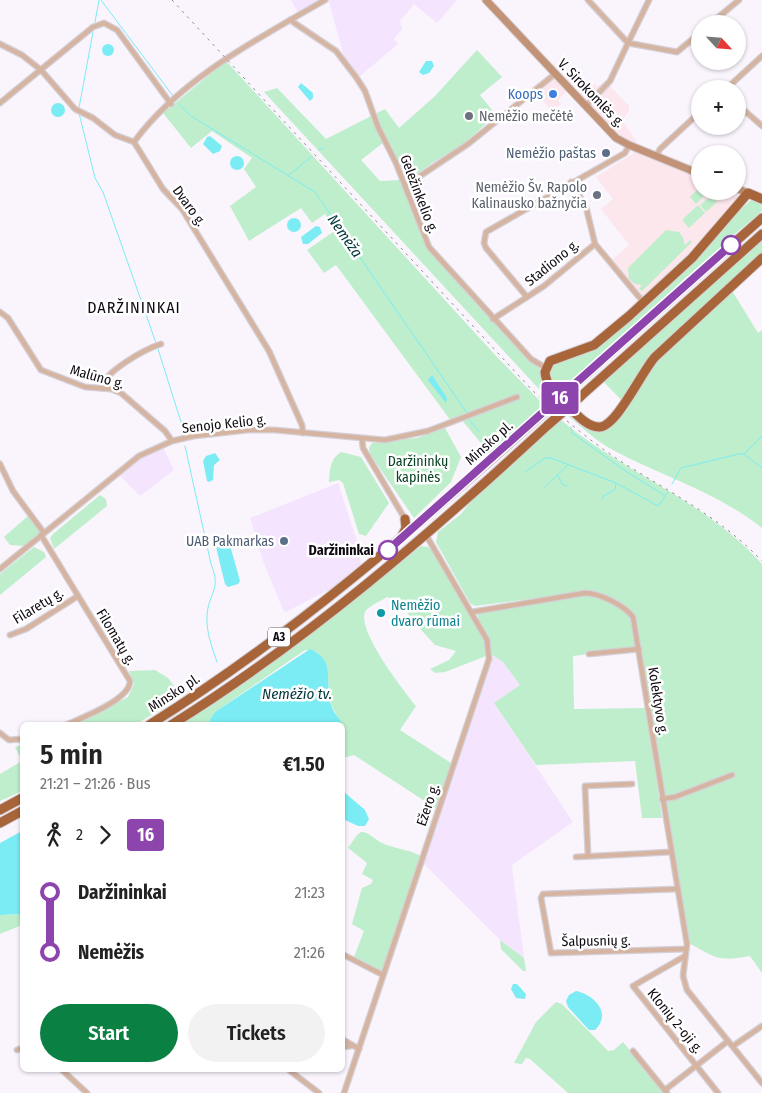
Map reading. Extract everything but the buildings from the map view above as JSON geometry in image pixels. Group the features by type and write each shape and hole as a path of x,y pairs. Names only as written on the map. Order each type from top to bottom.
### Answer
{"highway":[{"path":"761,198 748,194 692,258 644,303 594,345 554,359 546,368 545,377 549,386 577,414 594,426 607,426 616,418 642,373 655,357 762,258"},
{"name":"Minsko pl.","path":"154,722 191,699 268,645 349,583 423,521 762,217"},
{"name":"Minsko pl.","path":"175,722 308,630 426,534 762,234"},
{"path":"401,539 406,528 404,519 414,522 423,521"},
{"path":"0,810 20,799"},
{"path":"0,823 20,812"}],"main road":[{"name":"V. Sirokomlės g.","path":"486,0 616,138 691,170"}],"street":[{"path":"0,44 22,55 41,70 75,109 93,118 115,135 134,142 142,131 171,104 228,56 325,0"},
{"path":"588,0 628,43 677,52 691,40"},
{"path":"586,106 610,81 650,0"},
{"path":"721,15 739,0"},
{"name":"Geležinkelio g.","path":"290,20 336,51 365,91 378,127 396,163 429,247 531,359 546,368"},
{"path":"0,103 93,27 108,24 116,30 171,104"},
{"path":"736,80 762,56"},
{"path":"405,186 468,144 555,74"},
{"path":"746,112 762,126"},
{"path":"656,156 660,149 691,120"},
{"name":"Dvaro g.","path":"134,142 163,189 182,209 269,350 302,425 303,433"},
{"path":"571,182 625,153 629,145"},
{"name":"Stadiono g.","path":"596,244 544,286 527,297 486,248 484,237 486,232 571,182 586,207 596,244 644,303"},
{"path":"493,319 527,297"},
{"name":"Malūno g.","path":"0,312 8,318 41,370 85,387 115,390 126,397 165,431 172,441"},
{"path":"101,388 103,381 112,372 161,344"},
{"name":"Senojo Kelio g.","path":"0,569 139,456 172,441 194,436 248,430 384,440 428,431 517,398"},
{"path":"362,439 364,448 404,519"},
{"name":"Filomatų g.","path":"0,464 13,491 42,534 130,682 130,686 124,694 98,710 72,722"},
{"name":"Ežero g.","path":"344,1093 489,658 487,640 426,534"},
{"name":"Kolektyvo g.","path":"472,612 592,593 630,613 634,622 639,649 686,949 683,976 687,990 762,1083"},
{"name":"Filaretų g.","path":"10,635 26,629 78,596"},
{"path":"589,654 639,649"},
{"path":"0,733 12,741 20,739"},
{"path":"662,799 675,797 732,775"},
{"path":"588,856 585,786 632,784"},
{"path":"576,857 671,852"},
{"name":"Šalpusnių g.","path":"677,890 543,894 541,898 549,951 686,949"},
{"path":"345,956 383,975"},
{"name":"Klonių 2-oji g.","path":"686,956 633,986 718,1093"},
{"path":"733,1046 762,1026"},
{"path":"345,1041 359,1049"},
{"path":"633,1051 666,1092 728,1041"},
{"path":"345,1047 352,1046"},
{"path":"64,1072 87,1093"},
{"path":"292,1072 319,1093"},
{"path":"757,1076 762,1073"}],"shaded area":[{"path":"291,0 457,0 437,23 414,4 400,21 402,29 394,39 398,44 360,76 344,57 329,2 300,16"},
{"path":"555,77 568,90 558,100 561,104 552,112 537,93"},
{"path":"606,82 629,106 629,111 622,120 637,142 636,146 621,139 579,95 594,83 597,86"},
{"path":"637,151 691,173 691,200 738,200 688,258 644,298 612,260 629,245 601,209 613,199 596,177"},
{"path":"163,447 174,470 140,496 119,475 147,454"},
{"name":"UAB Pakmarkas","path":"338,483 359,547 361,566 336,586 286,612 283,610 263,561 250,518"},
{"path":"491,654 503,662 520,685 494,703 573,822 512,865 524,958 500,940 423,863"}],"green space":[{"path":"477,50 502,77 480,95 496,115 461,146 432,163 407,182 383,143 361,160 380,181 400,180 424,242 432,255 541,370 556,396 550,401 264,92 277,88 326,139 385,109 399,128 435,96"},
{"path":"226,61 497,357 545,406 491,455 460,418 451,421 336,265 324,273 307,250 336,230 325,214 312,223 301,208 249,241 230,206 256,187 244,169 252,158 212,131 191,148 163,113"},
{"path":"752,199 761,203 762,210 760,213 732,236 721,249 559,394 552,386 548,369 554,362 583,353"},
{"path":"706,200 715,200 717,202 706,212 700,205"},
{"path":"698,205 705,213 689,228 682,220"},
{"path":"666,230 679,232 685,245 690,240 692,242 642,291 639,289 642,285 635,284 629,279 628,268"},
{"path":"762,241 762,254 657,350 623,402 604,382"},
{"path":"731,289 758,333 762,330 762,528 727,504 632,460 607,446 567,415 571,411 584,423 608,428 614,424 647,370"},
{"path":"561,420 585,439 716,522 762,564 762,973 750,956 731,959 718,957 689,943 638,629 633,614 629,609 592,591 475,606 470,603 436,542 438,532 461,514 473,499"},
{"name":"Daržininkų kapinės","path":"445,428 461,457 451,482 414,518 370,454 369,448 372,443 417,438"},
{"path":"341,452 361,457 389,503 366,536 359,534 343,483 339,480 329,482 333,461"},
{"path":"100,495 106,499 107,506 54,549 50,538 53,534"},
{"path":"29,515 40,531 24,546 10,545 4,537"},
{"path":"421,546 428,547 435,554 486,644 486,656 445,672 435,673 430,669 449,660 456,651 435,645 412,620 401,602 387,597 365,612 364,621 374,646 416,706 400,730 451,763 437,809 354,755 345,757 345,722 341,722 331,705 326,663 317,652 305,650 215,712 210,722 182,722 316,630"},
{"path":"34,547 44,552 46,557 0,595 0,574"},
{"path":"585,595 611,603 628,615 635,634 636,648 573,656 574,709 646,708 662,818 642,818 635,761 536,765 494,703 520,685 503,662 491,654 489,643 478,618 478,613"},
{"path":"155,670 168,678 177,690 174,701 140,722 79,722 128,697 134,684 129,671"},
{"path":"20,746 20,757 15,747"},
{"path":"20,762 20,792 0,801 0,774"},
{"path":"361,832 367,833 379,842 421,856 382,972 354,957 364,931 352,924 362,888 371,884 373,880 362,874 367,863 348,848"},
{"path":"20,914 20,926 0,934 0,915"},
{"path":"500,940 524,958 526,971 523,971 501,949"},
{"path":"556,1002 562,1004 608,1051 614,1050 623,1042 664,1093 568,1093 530,1059 526,1058 522,1064 514,1063 536,1022"}],"water":[{"path":"106,44 110,44 114,50 110,56 106,56 102,52 102,48"},
{"path":"426,61 432,61 434,66 429,73 423,75 419,72"},
{"path":"301,83 313,93 313,98 310,101 298,87"},
{"path":"55,103 61,103 65,110 61,117 55,117 51,113 51,107"},
{"path":"210,136 222,146 220,151 213,154 203,144 207,137"},
{"path":"234,156 240,156 244,163 240,170 234,170 230,166 230,160"},
{"path":"291,218 297,218 301,225 297,232 291,232 287,228 287,222"},
{"path":"316,226 320,227 322,233 308,244 303,244 301,237"},
{"path":"432,375 447,398 446,403 428,380"},
{"path":"215,453 220,460 214,465 213,480 209,482 207,481 203,461 206,456"},
{"path":"226,543 230,545 240,581 238,584 228,587 225,584 216,547"},
{"name":"Nemėžio tv.","path":"310,649 322,657 327,665 332,709 341,722 210,722 215,712"},
{"path":"345,793 365,810 369,819 365,826 358,826 345,820"},
{"path":"20,832 20,914 0,915 0,843"},
{"path":"513,984 517,984 526,994 525,999 516,998 511,989"},
{"path":"576,991 583,993 599,1006 602,1018 595,1030 589,1030 568,1007 566,1001 569,995"}],"waterway":[{"path":"95,22 99,0"},
{"name":"Nemėža","path":"101,0 173,96"},
{"path":"79,108 93,32"},
{"name":"Nemėža","path":"180,105 191,116 315,192 467,413"},
{"path":"79,113 95,178 103,192 156,343"},
{"path":"319,150 323,148"},
{"path":"289,175 311,157"},
{"path":"158,349 181,422"},
{"name":"Nemėža","path":"469,420 479,431"},
{"path":"571,427 572,433 627,472 664,495"},
{"path":"745,453 762,436"},
{"path":"185,446 214,573 215,586 208,608 207,628 217,662"},
{"name":"Nemėža","path":"672,484 681,468 739,454 744,454 762,468"},
{"name":"Nemėža","path":"525,472 545,458 551,458 616,483 658,506 668,492"},
{"path":"545,487 567,466"},
{"path":"558,476 562,484 567,486"},
{"path":"602,499 605,495 615,490 616,483"}],"railway":[{"path":"172,0 532,390 600,447 714,520 747,546 762,561"}],"bus line":[{"name":"16","path":"388,550 423,521 731,245"}],"place":[{"name":"Koops","path":"553,94"},
{"name":"Nemėžio mečėtė","path":"469,116"},
{"name":"Nemėžio paštas","path":"606,153"},
{"name":"Nemėžio Šv. Rapolo Kalinausko bažnyčia","path":"597,195"},
{"name":"UAB Pakmarkas","path":"284,541"},
{"name":"Daržininkai","path":"388,550"},
{"name":"Nemėžio dvaro rūmai","path":"381,613"}],"district":[{"name":"DARŽININKAI","path":"134,307"}]}
